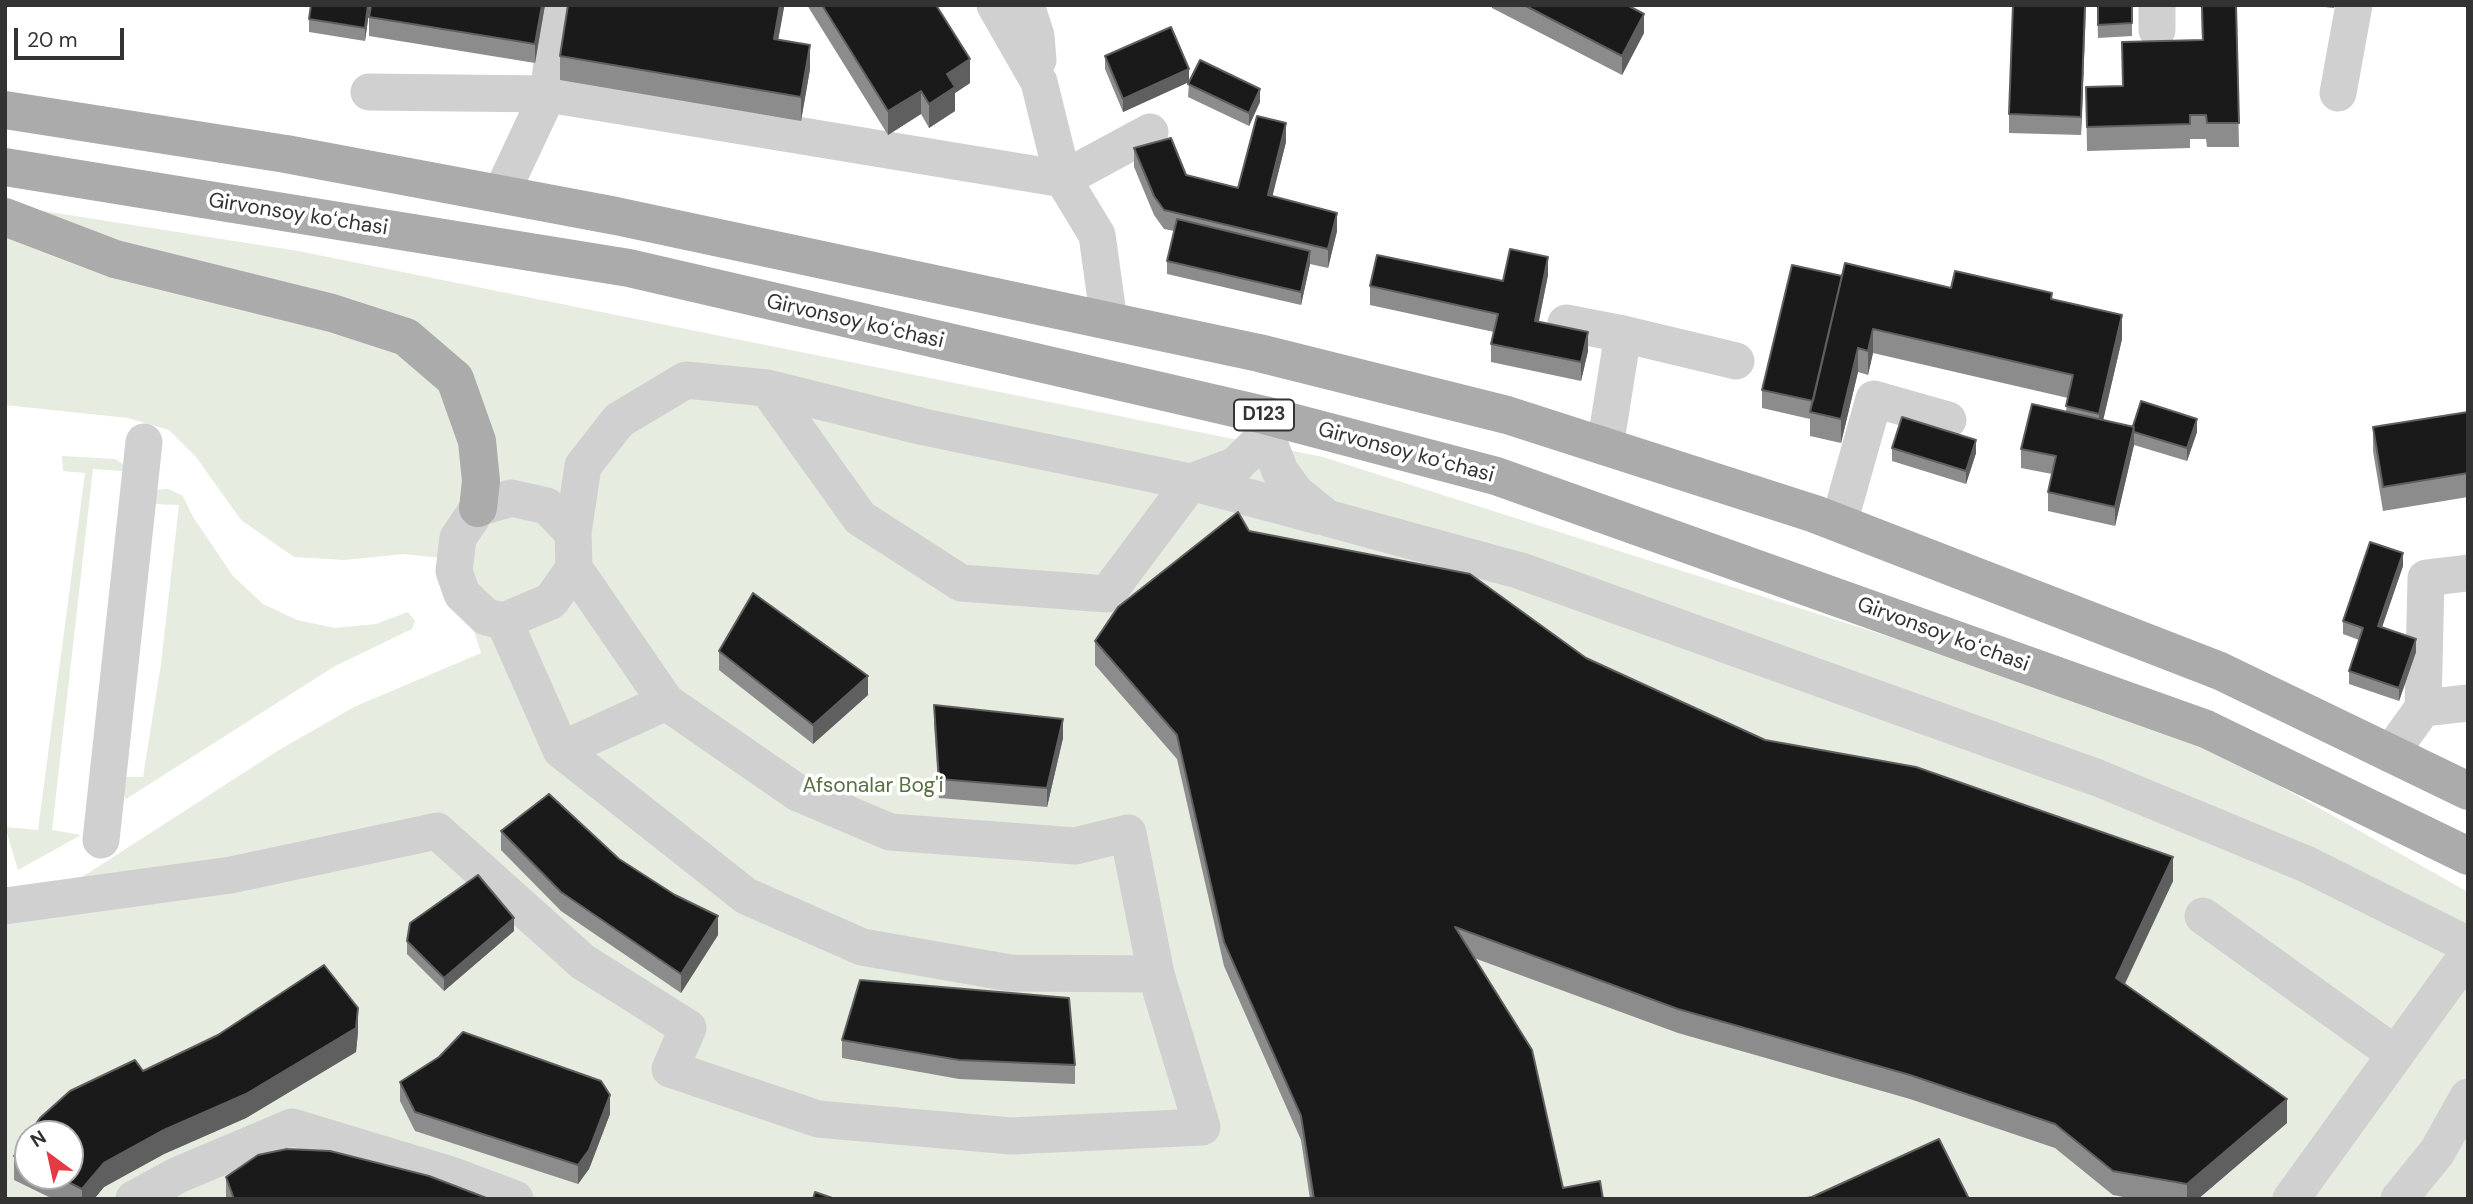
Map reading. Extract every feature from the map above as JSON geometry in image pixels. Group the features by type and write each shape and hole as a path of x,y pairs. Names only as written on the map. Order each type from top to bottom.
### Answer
{"main road":[{"path":"5,110 286,154 501,194 1259,353 1507,415 1839,523 2220,671 2468,791"},
{"name":"Girvonsoy koʻchasi","path":"5,167 629,268 1099,379 1265,425 1496,476 2206,729 2468,856"},
{"path":"5,217 115,259 332,313 406,337 455,379 477,441 481,481 478,508"},
{"path":"1099,379 1109,321"},
{"path":"1259,353 1265,425"}],"street":[{"path":"501,194 548,94 560,5"},
{"path":"995,5 1039,82"},
{"path":"1026,5 1036,36 1039,82 1063,179 1097,236 1109,321"},
{"path":"2338,93 2354,5"},
{"path":"369,92 548,94 1063,179 1150,132"},
{"path":"1566,323 1736,361"},
{"path":"1605,447 1623,334"},
{"path":"5,906 230,875 437,831 583,962 688,1028 670,1069 818,1119 1011,1136 1202,1127 1156,974 1128,833 1075,846 890,832 798,793 666,702 574,551 547,506 511,498 478,508 458,538 454,571 462,594 486,617 504,621 551,601 574,551 583,466 619,420 686,380 767,388 937,430 1191,482 1521,571 2098,778 2306,864 2468,945"},
{"path":"767,388 860,518 961,583 1107,594 1191,482 1236,465 1265,425"},
{"path":"1839,523 1874,399 1948,420"},
{"path":"1265,425 1280,471 1295,492 1327,519"},
{"path":"101,840 144,442"},
{"path":"2390,754 2423,708 2426,578 2468,573"},
{"path":"504,621 561,750 746,896 862,947 1010,973 1156,974"},
{"path":"561,750 666,702"},
{"path":"2423,708 2468,702"},
{"path":"2203,916 2395,1054"},
{"path":"2291,1199 2468,954"},
{"path":"2399,1199 2437,1152 2468,1097"},
{"path":"134,1199 178,1175 292,1127 454,1176 515,1199"}],"green space":[{"name":"Afsonalar Bog'i","path":"5,205 298,251 1323,457 2177,728 2468,892 2468,1199 5,1199 5,920 90,872 279,750 354,707 481,653 462,594 441,558 404,554 344,560 294,557 241,520 196,457 169,430 128,418 5,405"},
{"path":"62,456 115,459 126,466 122,471 93,469 52,830 81,835 18,870 5,827 38,830 85,473 63,471"},
{"path":"168,489 183,496 193,517 233,576 263,604 297,620 335,628 376,624 408,612 415,621 412,629 335,666 126,799 120,788 123,777 143,777 161,664 179,505 155,504 153,490"}],"building":[{"path":"311,5 368,5 365,28 309,19"},
{"path":"371,5 542,5 535,44 369,17"},
{"path":"568,5 780,5 774,39 810,45 801,97 560,56"},
{"path":"822,5 936,5 970,59 947,74 955,87 929,104 921,91 888,111"},
{"path":"1524,5 1627,5 1644,14 1622,56"},
{"path":"2013,5 2085,5 2081,117 2009,114"},
{"path":"2098,5 2132,5 2132,23 2098,25"},
{"path":"2202,5 2236,5 2239,123 2207,123 2206,115 2190,115 2190,124 2087,127 2086,87 2123,86 2122,42 2203,40"},
{"path":"1171,27 1189,69 1123,99 1105,56"},
{"path":"1200,60 1260,89 1249,113 1188,84"},
{"path":"1257,116 1286,123 1268,195 1337,213 1328,249 1164,210 1154,196 1134,148 1171,138 1186,175 1238,188"},
{"path":"1177,219 1310,251 1301,292 1167,261"},
{"path":"1510,249 1548,257 1535,321 1588,332 1581,362 1491,344 1498,314 1370,286 1377,255 1503,281"},
{"path":"1845,263 1951,288 1955,271 2052,293 2051,299 2122,315 2099,414 2066,406 2073,375 1873,329 1868,351 1858,348 1841,419 1810,412"},
{"path":"1792,265 1842,276 1813,401 1762,390"},
{"path":"2141,401 2197,419 2187,448 2134,432 2133,426"},
{"path":"2032,404 2134,427 2115,507 2048,492 2056,456 2021,449"},
{"path":"2468,412 2468,473 2383,487 2373,427"},
{"path":"1902,417 1976,440 1966,471 1892,448"},
{"path":"1238,512 1249,531 1470,574 1586,658 1765,740 1916,767 2173,857 2116,978 2287,1099 2187,1184 2113,1171 2055,1124 1910,1075 1678,1009 1455,927 1532,1050 1563,1188 1600,1181 1603,1199 1314,1199 1301,1116 1224,942 1177,735 1095,641 1118,607"},
{"path":"2370,542 2403,553 2378,626 2416,639 2399,688 2349,671 2363,628 2343,621"},
{"path":"753,593 868,676 813,725 719,651"},
{"path":"934,705 1063,719 1047,788 939,779"},
{"path":"549,794 619,859 675,895 718,916 681,974 561,892 501,831"},
{"path":"478,875 514,918 444,978 407,941 410,923"},
{"path":"324,965 358,1008 356,1028 246,1094 164,1130 104,1163 84,1187 84,1120 39,1120 40,1118 70,1091 135,1060 143,1071 218,1035"},
{"path":"860,980 1069,998 1075,1065 959,1060 842,1040"},
{"path":"463,1032 601,1081 610,1095 589,1150 578,1165 415,1112 400,1082 439,1057"},
{"path":"1939,1139 1969,1199 1802,1199 1812,1197"},
{"path":"287,1149 330,1151 429,1176 489,1199 234,1199 226,1177 258,1155"},
{"path":"815,1192 835,1199 813,1199"}]}
